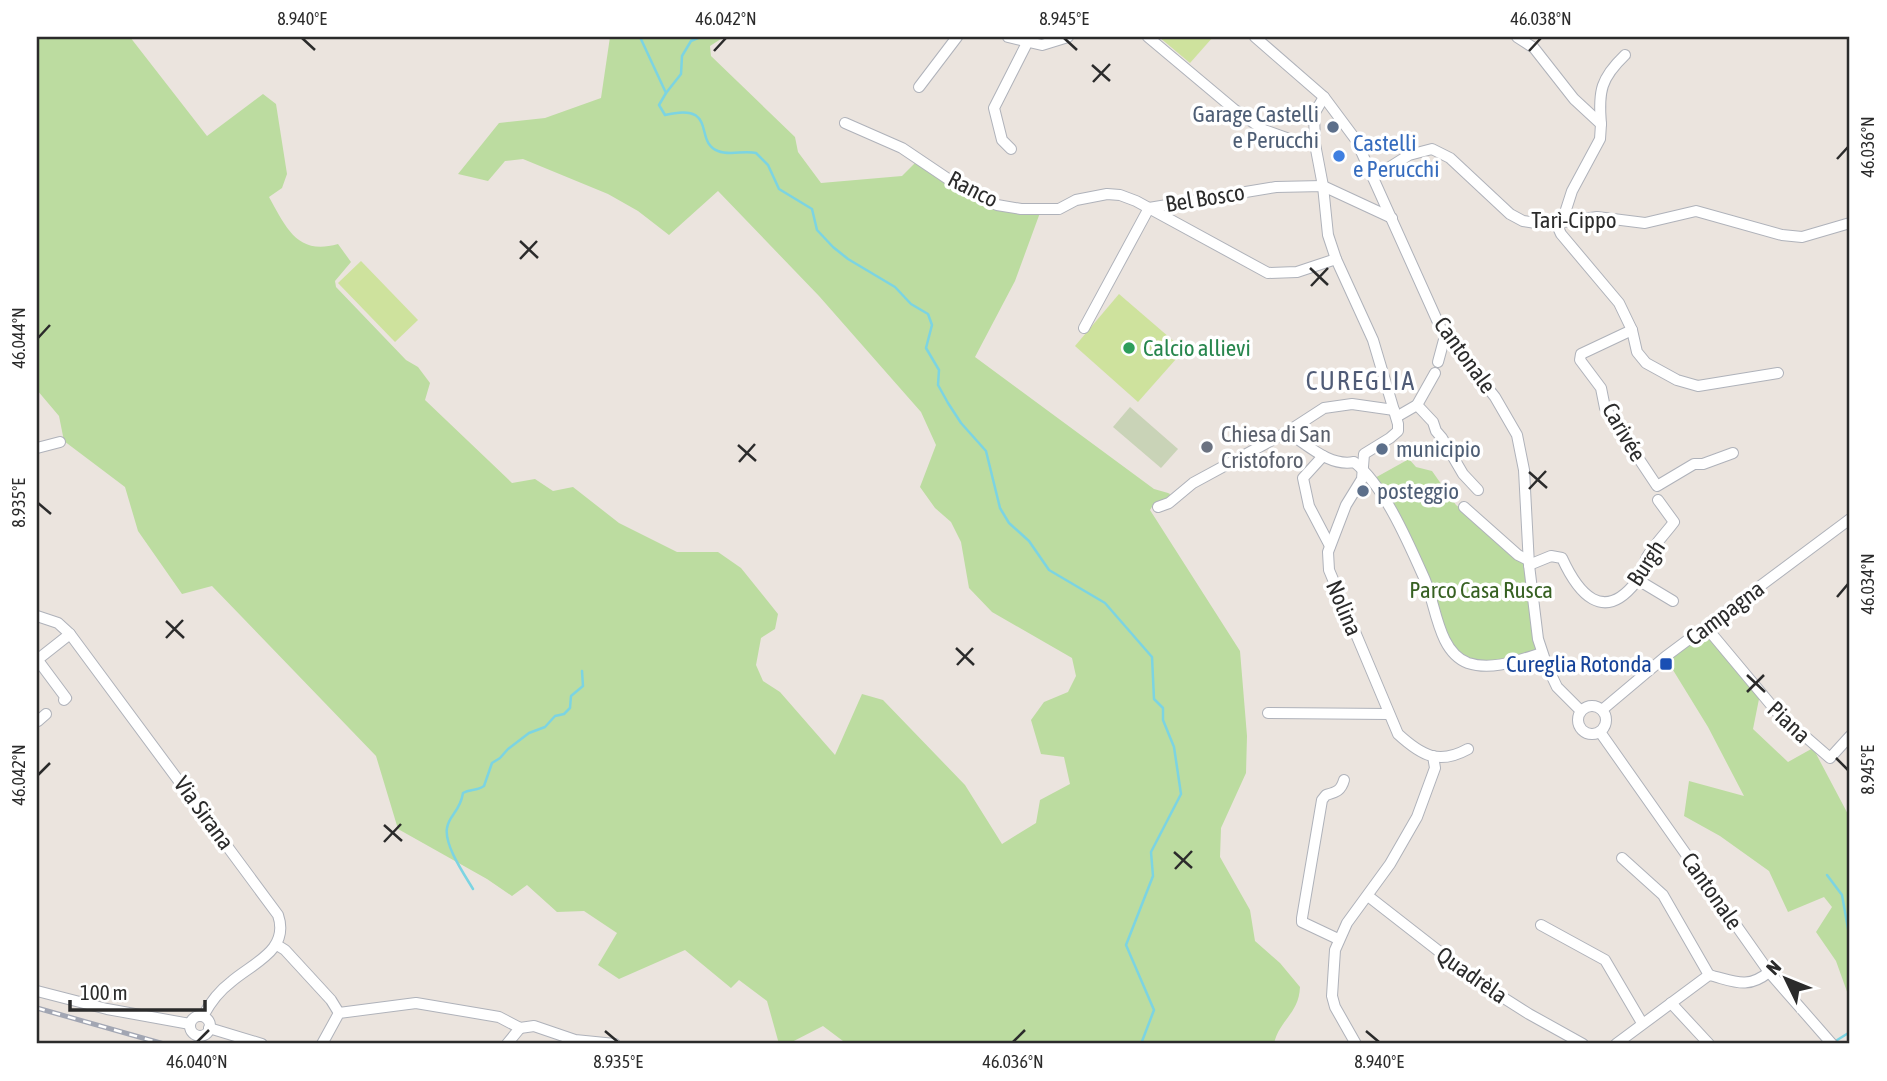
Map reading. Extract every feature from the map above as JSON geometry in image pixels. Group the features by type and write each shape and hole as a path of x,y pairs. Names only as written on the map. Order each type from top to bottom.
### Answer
{"street":[{"path":"919,87 957,37"},
{"path":"1008,37 1042,44 1068,37"},
{"path":"1148,37 1235,110 1264,130 1315,144"},
{"name":"Cantonale","path":"1255,37 1324,97 1356,140 1445,336 1495,397 1517,435 1524,470 1536,628 1542,653 1557,687 1581,711"},
{"path":"1517,37 1534,48 1574,99 1601,124"},
{"path":"1011,149 1002,140 994,108 1027,43"},
{"path":"1625,55 1605,77 1600,105 1600,139 1572,191 1559,223 1561,234 1619,303 1643,360 1685,383 1704,386 1778,373"},
{"path":"1324,97 1314,114 1315,144 1328,235 1336,260 1373,340 1396,413"},
{"name":"Ranco","path":"845,123 894,144 954,183 997,205 1021,209 1059,209 1076,200 1107,194 1120,195 1268,273 1297,272 1336,260"},
{"name":"Tarì-Cippo","path":"1374,177 1416,151 1432,149 1450,158 1510,214 1523,221 1559,223 1597,217 1645,223 1696,211 1782,235 1802,237 1850,223"},
{"name":"Bel Bosco","path":"1084,328 1149,208 1276,187 1323,186 1392,218"},
{"name":"Carivée","path":"1632,330 1581,354 1580,360 1601,388 1605,408 1657,486 1694,464 1703,464 1733,453"},
{"path":"1158,507 1169,503 1193,483 1287,432 1324,408 1352,404 1396,413 1417,405 1437,367 1445,336"},
{"path":"1417,405 1433,422 1463,474 1478,490"},
{"name":"Nolina","path":"1396,413 1398,431 1364,454 1362,479 1346,505 1327,557 1329,570 1398,734 1410,745 1433,757"},
{"path":"1287,432 1323,456 1344,464 1354,462 1373,479 1426,582 1438,622 1454,653 1468,663 1492,665 1542,653"},
{"path":"37,448 60,442"},
{"path":"1323,456 1303,478 1309,506 1330,547"},
{"name":"Burgh","path":"1529,563 1551,556 1562,558 1584,594 1596,601 1608,603 1624,595 1638,580 1647,557 1674,522 1658,500"},
{"path":"1464,507 1529,563"},
{"name":"Campagna","path":"1602,710 1648,671 1850,519"},
{"path":"1638,580 1674,601"},
{"name":"Via Sirana","path":"37,616 58,623 71,634 275,908 281,930 277,945"},
{"name":"Piana","path":"1706,627 1777,712 1830,758 1850,736"},
{"path":"64,700 66,698 37,660 71,634"},
{"path":"1591,706 1602,710 1606,724 1600,732 1591,735 1583,732 1578,720 1581,711 1591,706"},
{"path":"1268,713 1389,714"},
{"name":"Cantonale","path":"1600,732 1769,972 1832,1044"},
{"path":"1356,1044 1335,1007 1332,982 1338,939 1417,817 1435,768 1433,757 1443,759 1468,749"},
{"path":"1338,939 1308,927 1302,922 1302,918 1322,800 1326,795 1342,788 1344,780"},
{"path":"1622,858 1662,895 1709,975 1745,984 1753,983 1769,972"},
{"name":"Quadrèla","path":"1368,896 1478,981 1583,1044"},
{"path":"1541,925 1605,960 1642,1023"},
{"path":"203,1016 220,991 277,945 285,950 340,1013"},
{"path":"1616,1044 1709,975"},
{"path":"37,991 107,1009 190,1024"},
{"path":"340,1013 416,1003 499,1017 520,1028 534,1026 575,1040 615,1044"},
{"path":"1671,1003 1709,1044"},
{"path":"322,1044 340,1013"},
{"path":"203,1016 208,1020 209,1028 198,1040 190,1024 195,1017 203,1016"},
{"path":"209,1028 262,1044"},
{"path":"508,1044 520,1028"}],"green space":[{"path":"37,37 130,37 207,136 263,94 276,104 287,174 282,188 269,197 294,236 312,246 338,244 351,262 335,281 336,287 406,360 418,367 430,383 425,400 512,483 535,479 553,491 573,487 619,523 677,552 718,552 741,568 778,614 775,629 761,638 756,665 763,681 780,692 835,755 862,694 883,700 965,785 1002,844 1036,823 1040,800 1070,784 1064,757 1041,754 1031,720 1044,702 1068,692 1076,676 1072,658 992,612 969,588 961,542 951,522 935,508 920,487 936,445 921,412 819,296 718,191 669,235 638,211 608,194 523,159 505,161 488,181 458,174 499,123 545,118 601,98 610,37 724,37 710,46 711,56 795,137 798,152 821,183 902,176 919,159 978,196 1041,210 1015,281 975,357 1154,489 1170,494 1167,502 1155,502 1150,510 1240,651 1247,736 1246,773 1221,828 1220,857 1250,910 1255,941 1280,963 1300,987 1293,1011 1280,1029 1274,1044 847,1044 823,1026 788,1044 779,1044 767,1001 739,980 731,988 685,950 619,979 598,965 617,933 584,911 557,912 527,885 512,896 398,829 376,756 212,586 182,594 138,531 125,487 64,441 59,416 37,390"},
{"path":"1159,37 1213,37 1190,63"},
{"path":"361,261 418,320 395,342 338,283"},
{"name":"Calcio allievi","path":"1119,294 1184,350 1138,402 1075,346"},
{"path":"1130,407 1178,449 1161,468 1113,427"},
{"name":"Parco Casa Rusca","path":"1409,459 1416,467 1432,471 1456,505 1528,560 1542,653 1492,665 1454,653 1426,582 1373,479"},
{"path":"1706,627 1760,694 1753,729 1788,762 1813,748 1850,818 1850,1000 1836,961 1816,932 1832,907 1824,897 1788,912 1769,871 1720,836 1684,816 1689,781 1744,796 1708,727 1665,657"}],"waterway":[{"path":"37,41 38,37"},
{"path":"640,37 666,93 659,105 665,115 682,112 699,118 707,140 718,151 756,153 768,165 779,189 812,209 817,230 833,247 895,287 911,304 928,314 932,325 926,348 939,370 938,385 961,423 986,451 1000,508 1009,523 1029,541 1049,570 1105,603 1152,657 1154,699 1163,708 1163,720 1174,747 1181,794 1151,852 1153,876 1126,945 1154,1010 1141,1044"},
{"path":"666,93 681,74 682,56 691,41 700,37"},
{"path":"473,889 456,859 447,835 448,824 460,805 463,793 484,786 492,763 529,733 545,727 555,716 564,714 570,708 571,696 583,686 582,671"},
{"path":"1827,875 1842,895 1850,940"},
{"path":"1834,1042 1850,1032"}],"railway":[{"path":"37,1008 164,1044"}],"place":[{"name":"Garage Castelli e Perucchi","path":"1333,127"},
{"name":"Castelli e Perucchi","path":"1339,156"},
{"name":"Calcio allievi","path":"1129,348"},
{"name":"Chiesa di San Cristoforo","path":"1207,447"},
{"name":"municipio","path":"1382,449"},
{"name":"posteggio","path":"1363,491"},
{"name":"Cureglia Rotonda","path":"1666,664"}],"district":[{"name":"CUREGLIA","path":"1361,381"}]}
